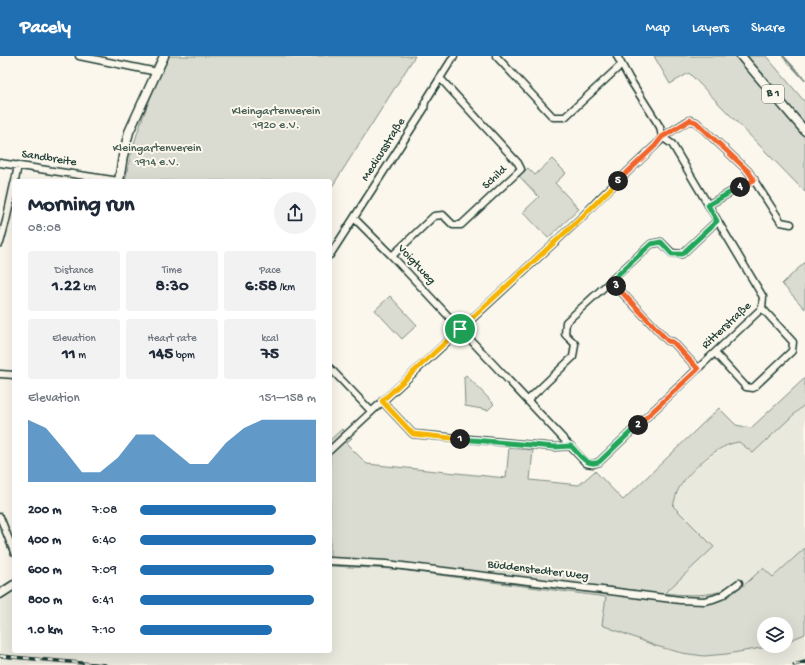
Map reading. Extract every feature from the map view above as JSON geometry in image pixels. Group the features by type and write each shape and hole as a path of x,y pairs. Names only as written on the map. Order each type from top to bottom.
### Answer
{"main road":[{"path":"119,179 129,132 164,56"},
{"name":"B 1","path":"740,56 805,131"},
{"path":"0,594 12,586"}],"street":[{"path":"79,56 111,59 157,72"},
{"name":"Medicusstraße","path":"332,252 424,109 425,102 454,56"},
{"path":"496,56 553,117 565,117 622,65"},
{"path":"617,56 660,127 662,137"},
{"name":"Schild","path":"392,256 434,216 443,216 453,225 461,225 521,169 518,163 440,78"},
{"path":"332,448 581,218 655,146 662,137 686,122 693,121 748,171 781,222 791,224"},
{"name":"Ritterstraße","path":"460,329 586,463 593,464 599,462 698,369 762,308 763,297 672,144 662,137"},
{"name":"Sandbreite","path":"0,163 106,179"},
{"path":"15,179 18,165"},
{"path":"708,205 754,180"},
{"path":"0,243 12,192"},
{"name":"Voigtweg","path":"354,218 392,256 460,329"},
{"path":"528,400 573,357 575,344 565,334 566,322 651,244 661,242 672,254 682,254 717,221"},
{"path":"611,281 668,341 673,342 698,369"},
{"path":"714,353 746,387 753,388 792,351 793,342 762,308"},
{"path":"332,370 371,411"},
{"path":"0,374 12,375"},
{"path":"382,401 413,434 555,447 571,446"},
{"path":"0,517 12,547"},
{"name":"Büddenstedter Weg","path":"332,561 386,564 680,600 713,599 721,596 739,583"}],"shaded area":[{"path":"805,404 805,548 772,577 763,568 741,588 735,582 716,593 665,593 713,548 672,505 678,490 683,483 698,466 727,445 739,442 753,453"},
{"path":"332,566 393,569 607,598 602,622 656,646 682,653 704,656 757,649 757,653 793,653 793,639 805,634 805,651 803,653 805,653 805,665 0,665 0,602 12,594 12,653 332,653"}],"green space":[{"name":"Kleingartenverein 1920 e.V.","path":"169,56 415,56 332,187 332,179 125,179 137,133 155,86"},
{"path":"654,56 766,56 805,102 805,192 689,73 670,84"},
{"path":"552,159 566,173 555,183 579,209 548,238 523,212 539,197 519,176 528,168 535,175"},
{"path":"805,262 805,309 782,284"},
{"path":"390,296 417,325 402,339 375,310"},
{"path":"466,375 494,404 488,410 465,406 464,377"},
{"path":"805,378 805,404 753,453 739,442 722,448 697,466 679,488 673,506 714,547 665,593 692,595 713,593 722,590 735,582 741,588 763,568 773,577 805,548 805,634 793,639 793,617 757,617 757,649 704,656 682,653 656,646 602,625 606,597 393,569 332,566 332,438 342,429 352,438 346,443 367,464 506,478 509,448 533,450 530,480 579,485 595,471 623,500 719,408 736,425 751,428"}],"waterway":[{"path":"783,56 805,80"}],"railway":[{"path":"0,656 105,665"},
{"path":"794,665 805,662"}],"route":[{"path":"690,120 696,122 748,171 754,180 708,205 717,221 682,254 672,254 661,242 651,244 611,281 668,341 673,342 698,369 599,462 593,464 586,463 571,446 555,447 413,434 382,401 460,329 581,218 660,141 662,137 686,122 690,120"}],"park label":[{"name":"Kleingartenverein 1914 e.V.","path":"157,156"}]}
